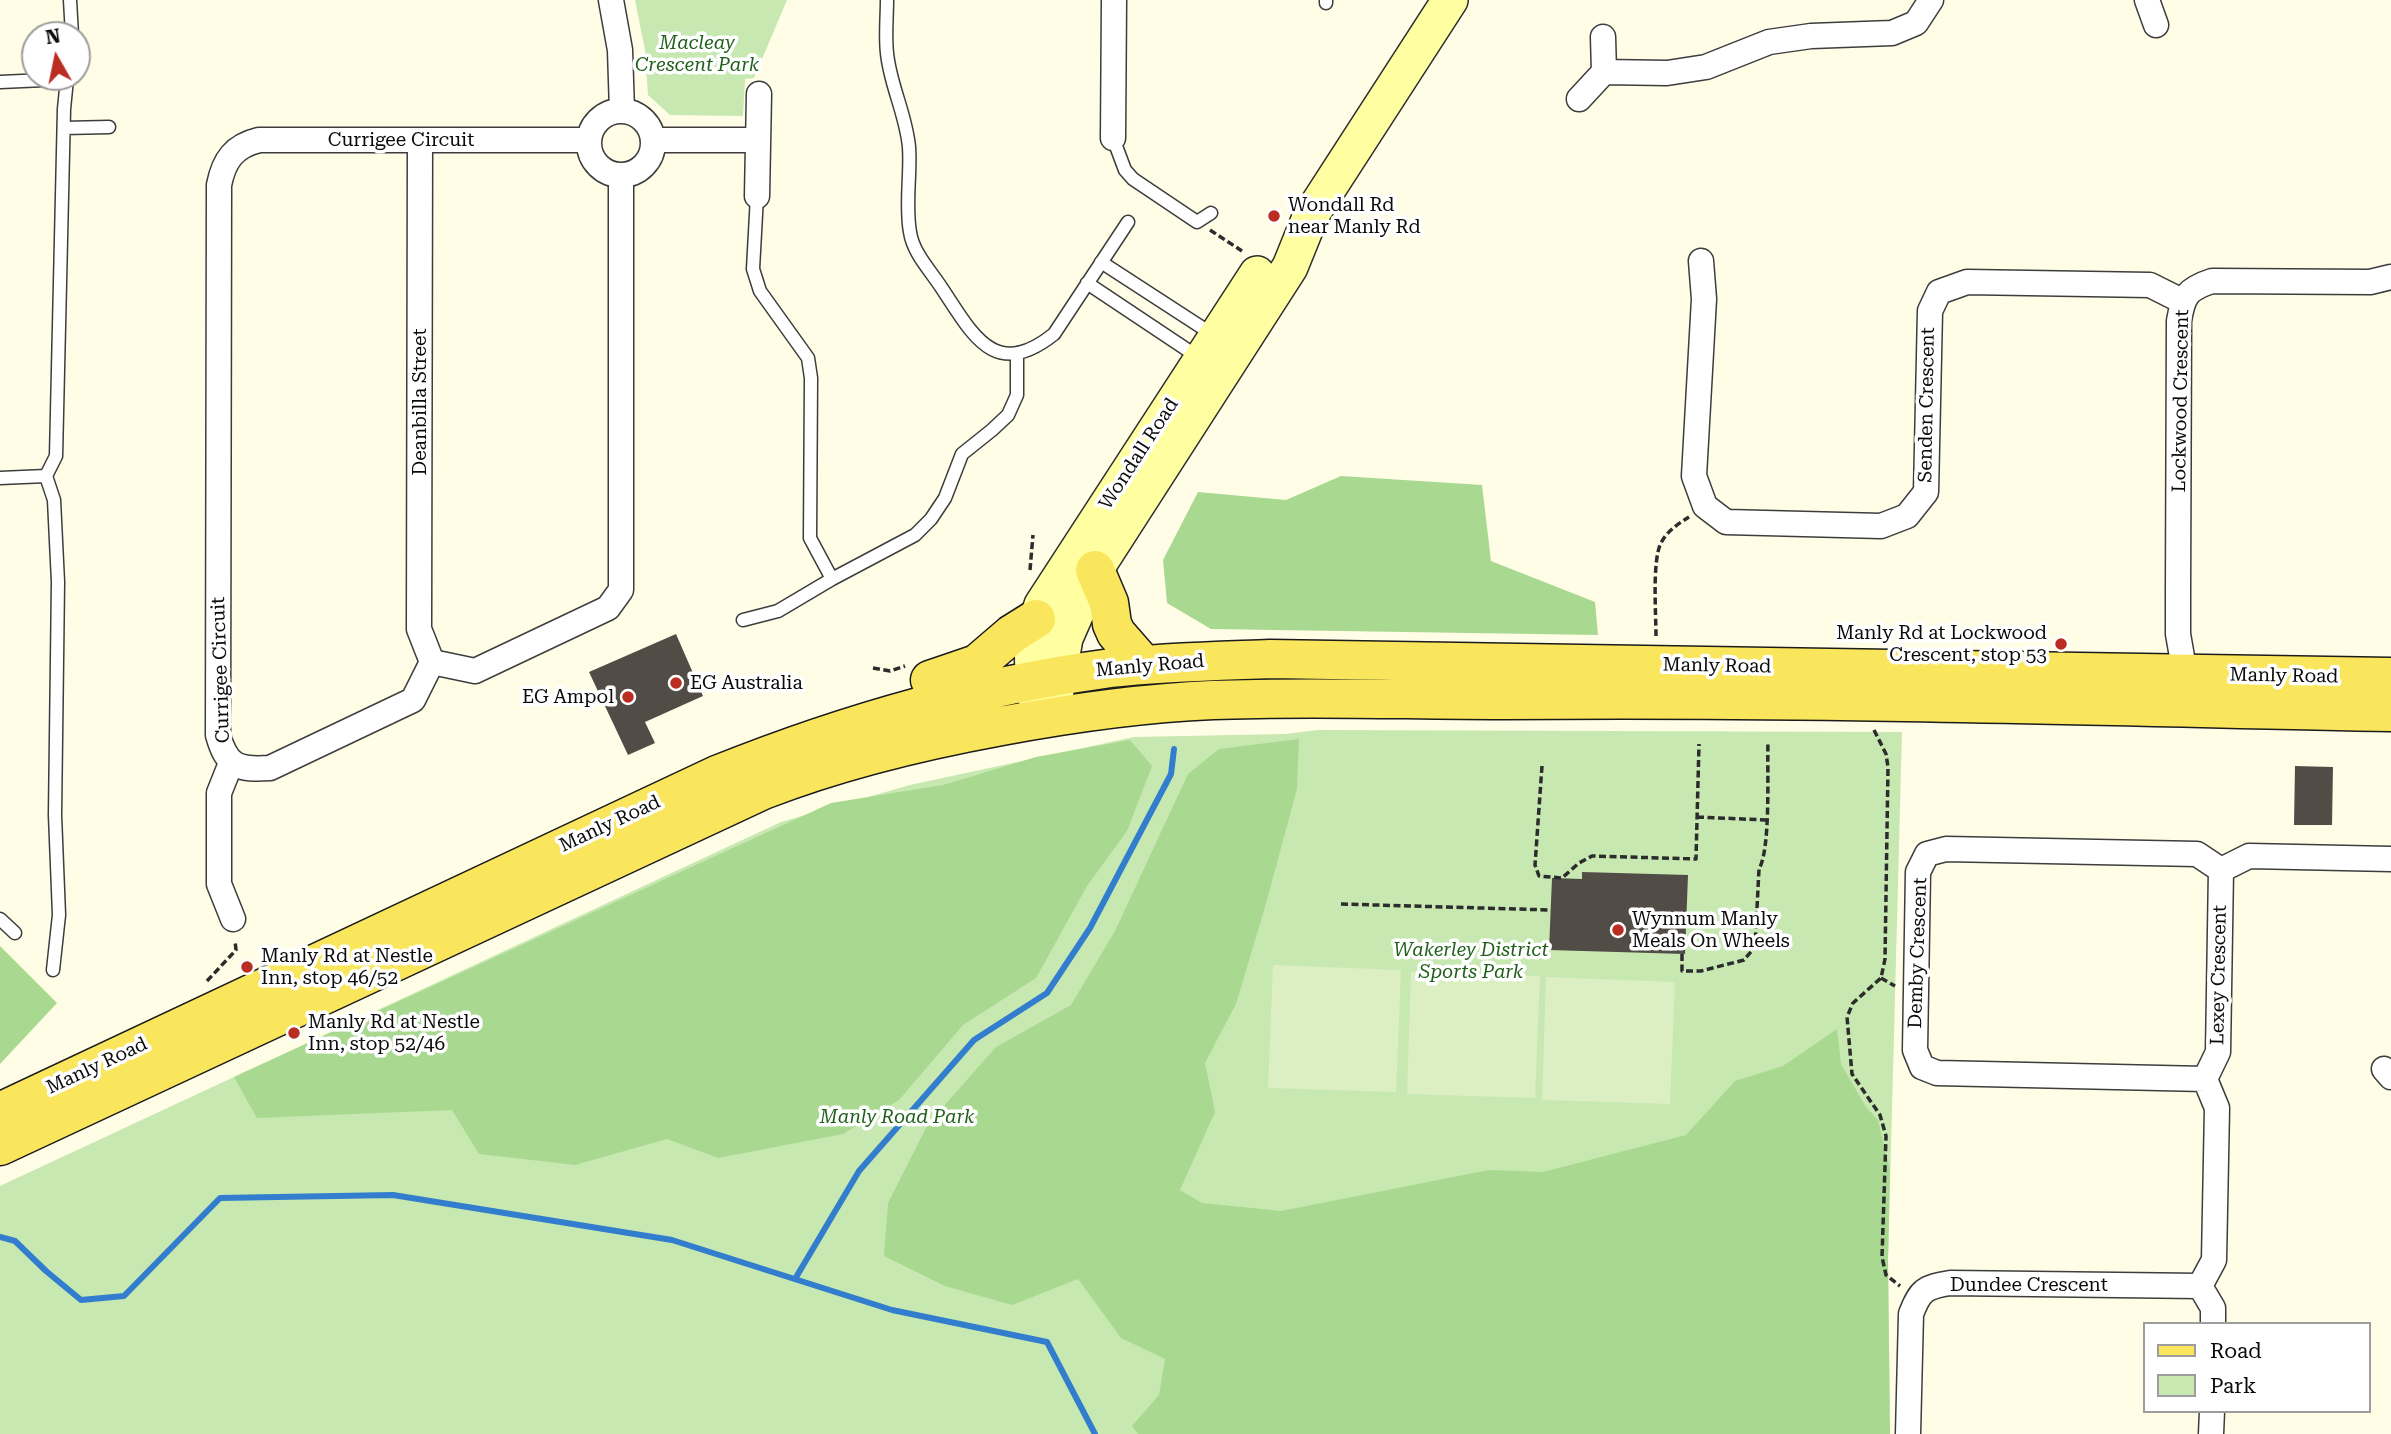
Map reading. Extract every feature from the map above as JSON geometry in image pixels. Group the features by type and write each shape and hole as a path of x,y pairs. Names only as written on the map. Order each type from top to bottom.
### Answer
{"main road":[{"name":"Wondall Road","path":"1045,678 1110,543 1290,267 1311,215 1450,0"},
{"name":"Wondall Road","path":"1046,718 1045,678 1032,651 1036,620 1050,590 1269,255 1311,215"},
{"path":"1095,570 1109,603 1116,634 1144,665"},
{"path":"740,766 758,744 782,730 977,664 1012,634 1036,620"},
{"name":"Manly Road","path":"0,1112 528,862 740,766 915,707 1045,678 1144,665 1270,659 2391,677"},
{"name":"Manly Road","path":"0,1146 763,790 809,772 918,742 1046,718 1163,703 1278,698 1401,701 1757,698 2391,712"}],"street":[{"path":"611,0 620,50 622,111"},
{"path":"1113,138 1114,0"},
{"path":"1604,72 1667,73 1706,67 1769,42 1811,36 1892,33 1916,23 1931,0"},
{"path":"2147,0 2156,25"},
{"path":"1579,99 1604,72 1603,37"},
{"path":"757,196 759,94"},
{"path":"622,111 640,117 648,125 653,140 652,151 645,164 636,171 621,175 610,173 596,163 590,153 589,140 592,129 600,118 622,111"},
{"name":"Currigee Circuit","path":"432,662 413,700 270,768 250,769 231,763 223,753 218,735 219,198 222,169 230,155 243,144 259,140 589,140"},
{"name":"Deanbilla Street","path":"420,140 419,629 432,662"},
{"path":"653,140 758,140"},
{"path":"432,662 475,671 608,608 621,590 621,175"},
{"path":"1701,261 1704,299 1694,476 1705,506"},
{"name":"Lockwood Crescent","path":"2185,674 2178,623 2179,321 2182,301 2194,287 2212,281 2370,282 2391,277"},
{"name":"Senden Crescent","path":"1705,506 1726,522 1881,526 1908,516 1926,492 1930,311 1939,292 1967,282 2150,285 2182,301"},
{"path":"231,763 219,793 219,884 233,919"},
{"name":"Demby Crescent","path":"2205,1079 1937,1073 1922,1068 1915,1050 1918,873 1927,854 1945,849 2197,854 2221,870"},
{"path":"2221,870 2249,856 2391,859"},
{"name":"Lexey Crescent","path":"2205,1079 2218,1052 2221,870"},
{"path":"2205,1079 2217,1108 2214,1260 2200,1286 2213,1308 2213,1322"},
{"name":"Dundee Crescent","path":"1917,1297 1930,1286 1951,1283 2200,1286"},
{"path":"1908,1434 1911,1314 1917,1297"},
{"path":"2211,1434 2212,1413"}],"lane":[{"path":"71,0 72,21"},
{"path":"887,0 887,54 906,124 909,147 909,231 915,248 977,340 993,351 1017,353 1037,348 1054,334 1128,222"},
{"path":"0,82 21,81"},
{"path":"53,970 59,915 55,815 58,582 54,500 46,476 56,456 66,91"},
{"path":"64,128 109,127"},
{"path":"1113,138 1125,170 1133,179 1197,222 1211,213"},
{"path":"757,196 753,269 760,291 808,358 811,378 810,538 832,579"},
{"path":"1101,262 1208,348"},
{"path":"1087,283 1208,348"},
{"path":"743,620 778,611 915,535 931,519 945,498 962,454 1008,415 1017,394 1017,353"},
{"path":"0,478 46,476"},
{"path":"0,919 15,933"}],"path":[{"path":"1197,222 1246,253"},
{"path":"1656,638 1657,565 1660,544 1674,526 1705,506"},
{"path":"1028,575 1033,535"},
{"path":"873,668 890,671 911,664"},
{"path":"1874,730 1888,766 1885,959 1881,978 1853,1003 1847,1017 1852,1074 1881,1115 1886,1136 1882,1258 1886,1275 1917,1297"},
{"path":"1682,954 1682,971 1701,971 1744,960 1755,947 1759,869 1763,861 1766,820 1768,741"},
{"path":"1542,766 1535,866 1539,876 1562,878 1592,856 1696,859 1699,744"},
{"path":"1697,817 1766,820"},
{"path":"1341,904 1551,910"},
{"path":"206,983 236,950 233,919"}],"green space":[{"name":"Macleay Crescent Park","path":"635,0 787,0 754,78 745,79 743,116 670,115 648,95 645,50"},
{"path":"1341,476 1482,485 1491,561 1595,602 1598,635 1211,629 1167,603 1163,560 1198,492 1286,500"},
{"name":"Manly Road Park","path":"1318,730 1902,732 1888,1260 1890,1434 0,1434 0,1186 781,822 910,785 1134,737 1285,734"},
{"path":"1299,739 1297,789 1265,907 1236,1004 1205,1063 1215,1112 1180,1190 1202,1203 1281,1211 1489,1170 1543,1172 1686,1135 1735,1081 1783,1066 1837,1029 1841,1064 1866,1107 1878,1120 1890,1170 1890,1434 1138,1434 1132,1426 1159,1395 1165,1359 1121,1338 1078,1279 1012,1305 945,1286 884,1256 888,1203 928,1124 996,1047 1071,1005 1115,931 1188,774 1219,749"},
{"path":"1130,740 1152,766 1127,831 1087,886 1036,978 963,1025 899,1100 843,1134 718,1158 667,1139 575,1165 479,1154 452,1110 257,1118 234,1077 831,803 943,785 1036,757"},
{"path":"0,946 57,1003 0,1064"},
{"path":"1273,965 1401,970 1396,1092 1268,1088"},
{"path":"1411,972 1540,976 1535,1098 1407,1094"},
{"path":"1546,977 1675,982 1670,1104 1542,1100"}],"building":[{"path":"676,634 703,696 645,722 655,743 628,755 589,672"},
{"path":"2295,766 2333,767 2332,825 2294,825"},
{"name":"Wynnum Manly Meals On Wheels","path":"1582,872 1688,875 1685,954 1549,950 1552,878 1582,879"}],"waterway":[{"path":"795,1279 859,1171 974,1040 1047,993 1090,928 1171,774 1174,749"},
{"path":"0,1237 15,1241 81,1300 124,1296 220,1198 393,1195 672,1240 892,1310 1047,1342 1095,1434"}],"place":[{"name":"Wondall Rd near Manly Rd","path":"1274,216"},
{"name":"Manly Rd at Lockwood Crescent, stop 53","path":"2061,644"},
{"name":"EG Australia","path":"676,683"},
{"name":"EG Ampol","path":"628,697"},
{"name":"Wynnum Manly Meals On Wheels","path":"1618,930"},
{"name":"Manly Rd at Nestle Inn, stop 46/52","path":"247,967"},
{"name":"Manly Rd at Nestle Inn, stop 52/46","path":"294,1033"}],"park label":[{"name":"Wakerley District Sports Park","path":"1471,961"}]}
